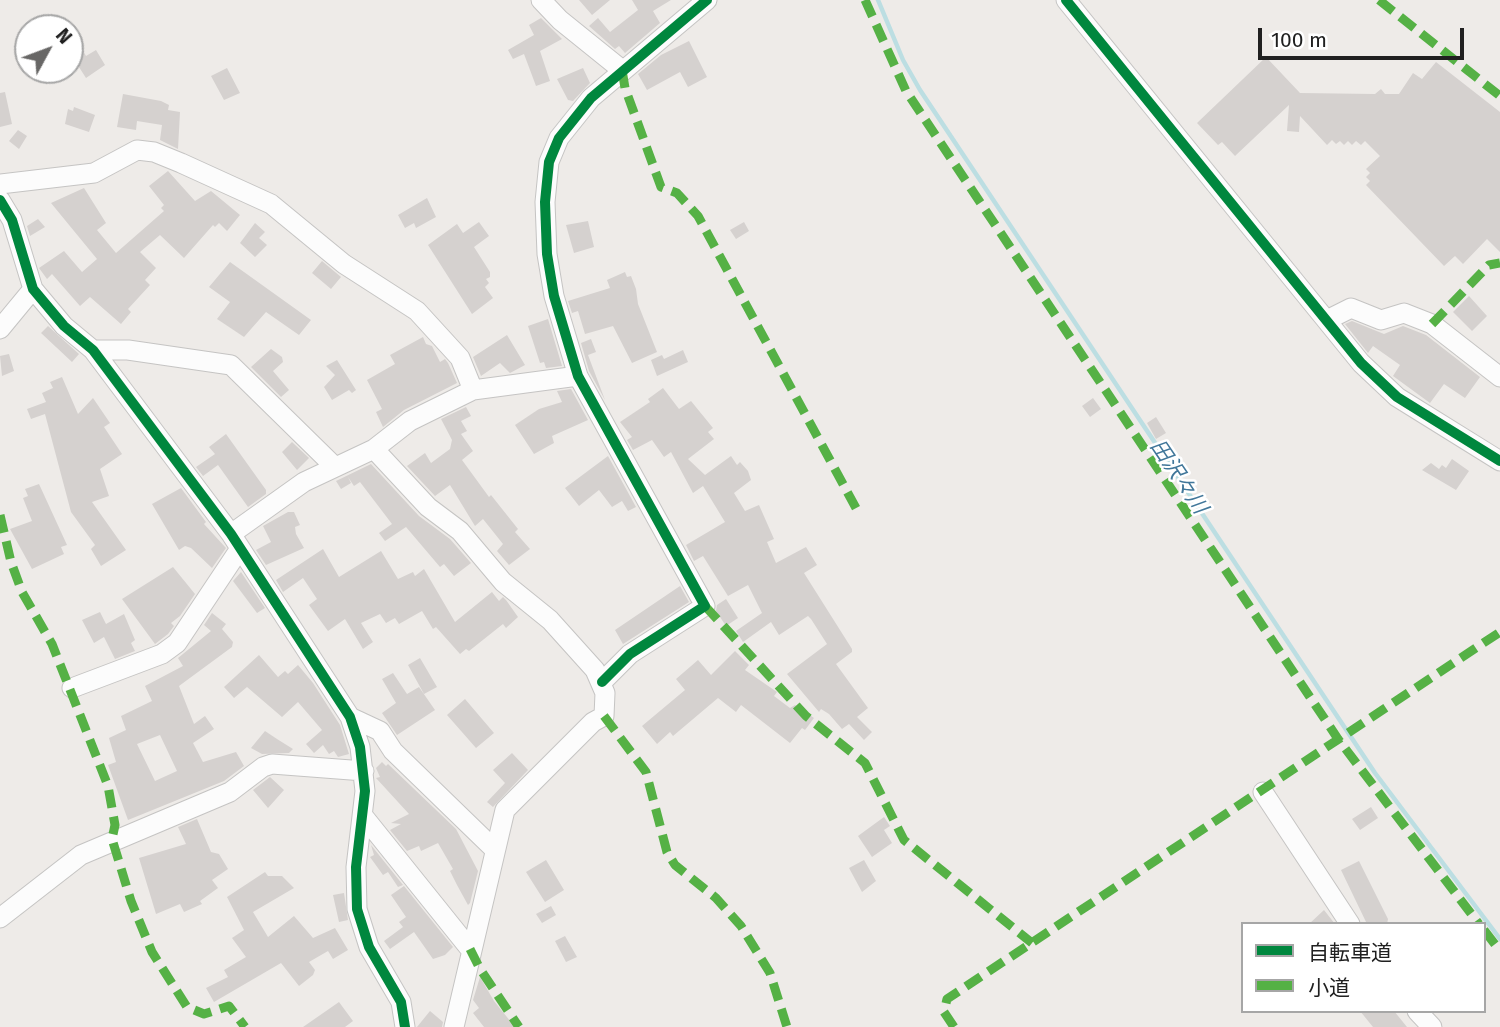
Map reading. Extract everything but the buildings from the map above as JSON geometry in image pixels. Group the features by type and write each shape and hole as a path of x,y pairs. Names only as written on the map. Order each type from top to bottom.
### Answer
{"street":[{"path":"541,0 560,20 622,70"},
{"path":"602,682 630,654 705,606 578,376 554,296 547,254 545,202 549,162 559,138 591,98 707,0"},
{"path":"1066,0 1361,363 1397,397 1500,461"},
{"path":"0,184 94,173 136,150 154,152 181,163 271,204 344,264 417,311 460,358 473,390"},
{"path":"0,200 12,220 33,289 64,326 93,350 235,542 350,716 364,771 364,817 356,867 357,909 369,947 401,1002 405,1027"},
{"path":"0,329 33,289"},
{"path":"1326,320 1351,308 1381,320 1404,313 1432,324 1500,377"},
{"path":"93,350 128,350 231,365 335,467"},
{"path":"72,688 162,653 177,643 235,542 304,482 374,449 410,421 473,390 578,376"},
{"path":"374,449 428,507 460,531 503,582 550,620 602,682 604,716 593,722 505,810 493,848 454,1027"},
{"path":"350,716 380,731 393,751 493,848"},
{"path":"0,918 81,855 112,839 230,792 262,767 272,764 364,771"},
{"path":"1263,792 1349,922"},
{"path":"364,817 470,949"},
{"path":"1419,1013 1432,1027"}],"waterway":[{"name":"田沢々川","path":"878,0 903,60 920,90 1375,773 1500,939"}],"marked path":[{"path":"865,0 906,91 1338,739 1477,922"},
{"path":"1379,0 1500,96"},
{"path":"622,70 625,88 661,187 677,193 698,216 857,510"},
{"path":"1432,324 1489,265 1500,263"},
{"path":"0,515 11,562 22,592 52,644 108,786 115,825 112,839 131,901 152,952 187,1007 204,1014 229,1006 245,1027"},
{"path":"705,606 806,716 865,763 904,840 1032,943"},
{"path":"954,1027 944,1012 947,999 1500,632"},
{"path":"604,716 646,772 667,852 675,865 716,898 741,926 770,973 787,1027"},
{"path":"1486,933 1500,951"},
{"path":"470,949 480,969 519,1027"}],"cycle path":[{"path":"602,682 630,654 705,606 578,376 554,296 547,254 545,202 549,162 559,138 591,98 707,0"},
{"path":"1066,0 1361,363 1397,397 1500,461"},
{"path":"0,200 12,220 33,289 64,326 93,350 231,534 350,717 360,747 365,791 356,867 357,909 369,947 401,1002 405,1027"}]}
